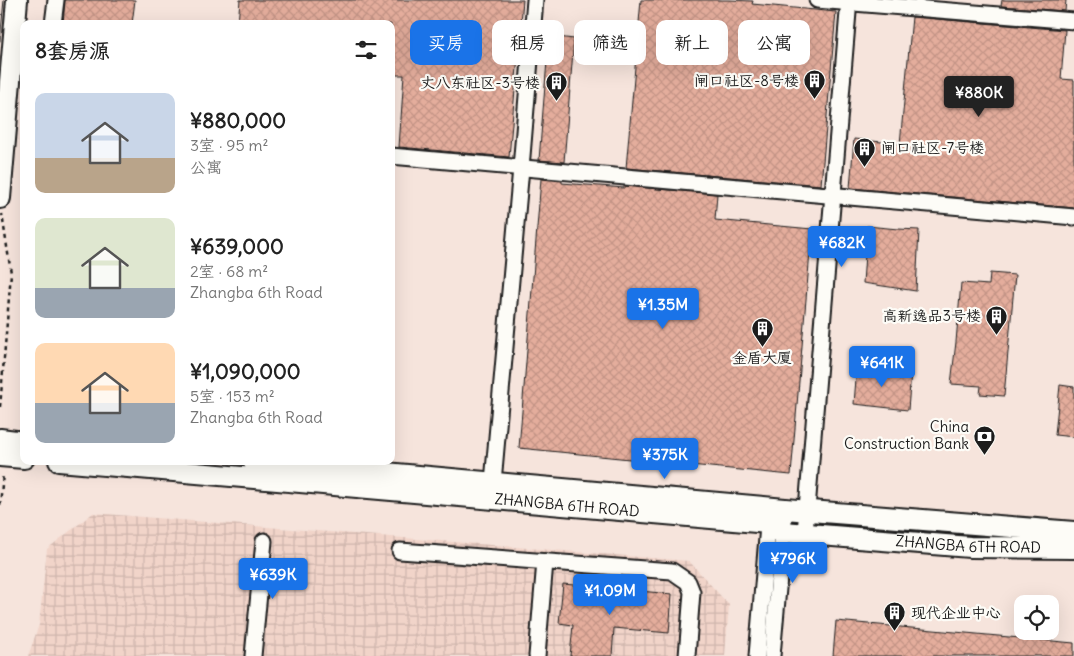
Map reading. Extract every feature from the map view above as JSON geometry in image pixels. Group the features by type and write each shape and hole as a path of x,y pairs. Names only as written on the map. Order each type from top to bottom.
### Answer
{"main road":[{"path":"0,198 17,0"},
{"path":"0,439 20,442"},
{"path":"0,456 20,458"},
{"name":"ZHANGBA 6TH ROAD","path":"109,465 776,518 806,510 1074,532"},
{"name":"ZHANGBA 6TH ROAD","path":"299,465 493,482 776,518 805,533 970,547 1074,548"}],"street":[{"path":"54,20 56,0"},
{"path":"493,482 534,0"},
{"path":"817,0 1074,21"},
{"path":"805,533 849,2"},
{"path":"395,156 1074,217"},
{"path":"757,656 776,518"},
{"path":"772,656 776,518"},
{"path":"253,656 264,541"},
{"path":"400,551 672,571 688,582 692,592 687,656"},
{"path":"538,656 545,562"}],"path":[{"path":"0,198 11,273 0,407"}],"shaded area":[{"path":"93,513 689,561 729,605 725,656 28,656 39,625 47,549"}],"building":[{"path":"65,0 135,0 132,20 63,20"},
{"path":"240,0 523,0 521,20 492,20 492,65 517,65 509,157 399,147 404,75 395,75 395,20 238,20"},
{"path":"641,0 753,1 752,4 836,12 821,185 626,168 635,65 646,65 646,20 639,20"},
{"path":"1002,0 1066,0 1065,11 1001,6"},
{"path":"912,17 1065,30 1061,79 1074,80 1074,208 850,188 854,139 900,144"},
{"name":"丈八东社区-3号楼","path":"564,38 574,39 564,162 539,160 547,65 564,65"},
{"path":"541,179 562,181 562,183 717,194 715,220 812,229 791,475 519,448"},
{"path":"867,226 919,230 916,291 863,283"},
{"name":"高新逸品3号楼","path":"990,273 1015,275 1004,396 980,394 981,386 951,384 961,283 989,285"},
{"path":"857,366 911,372 908,410 854,404"},
{"path":"1060,385 1074,387 1074,437 1055,435"},
{"path":"563,584 672,594 669,633 614,628 612,656 570,656 573,625 559,623"},
{"name":"现代企业中心","path":"836,621 1014,637 1014,640 1074,643 1074,656 833,656"}],"tram line":[{"path":"0,41 4,0"}],"place":[{"name":"闸口社区-8号楼","path":"815,100"},
{"name":"丈八东社区-3号楼","path":"556,102"},
{"name":"闸口社区-7号楼","path":"865,167"},
{"name":"高新逸品3号楼","path":"997,335"},
{"name":"金盾大厦","path":"762,348"},
{"name":"China Construction Bank","path":"985,455"},
{"name":"现代企业中心","path":"895,632"}]}
